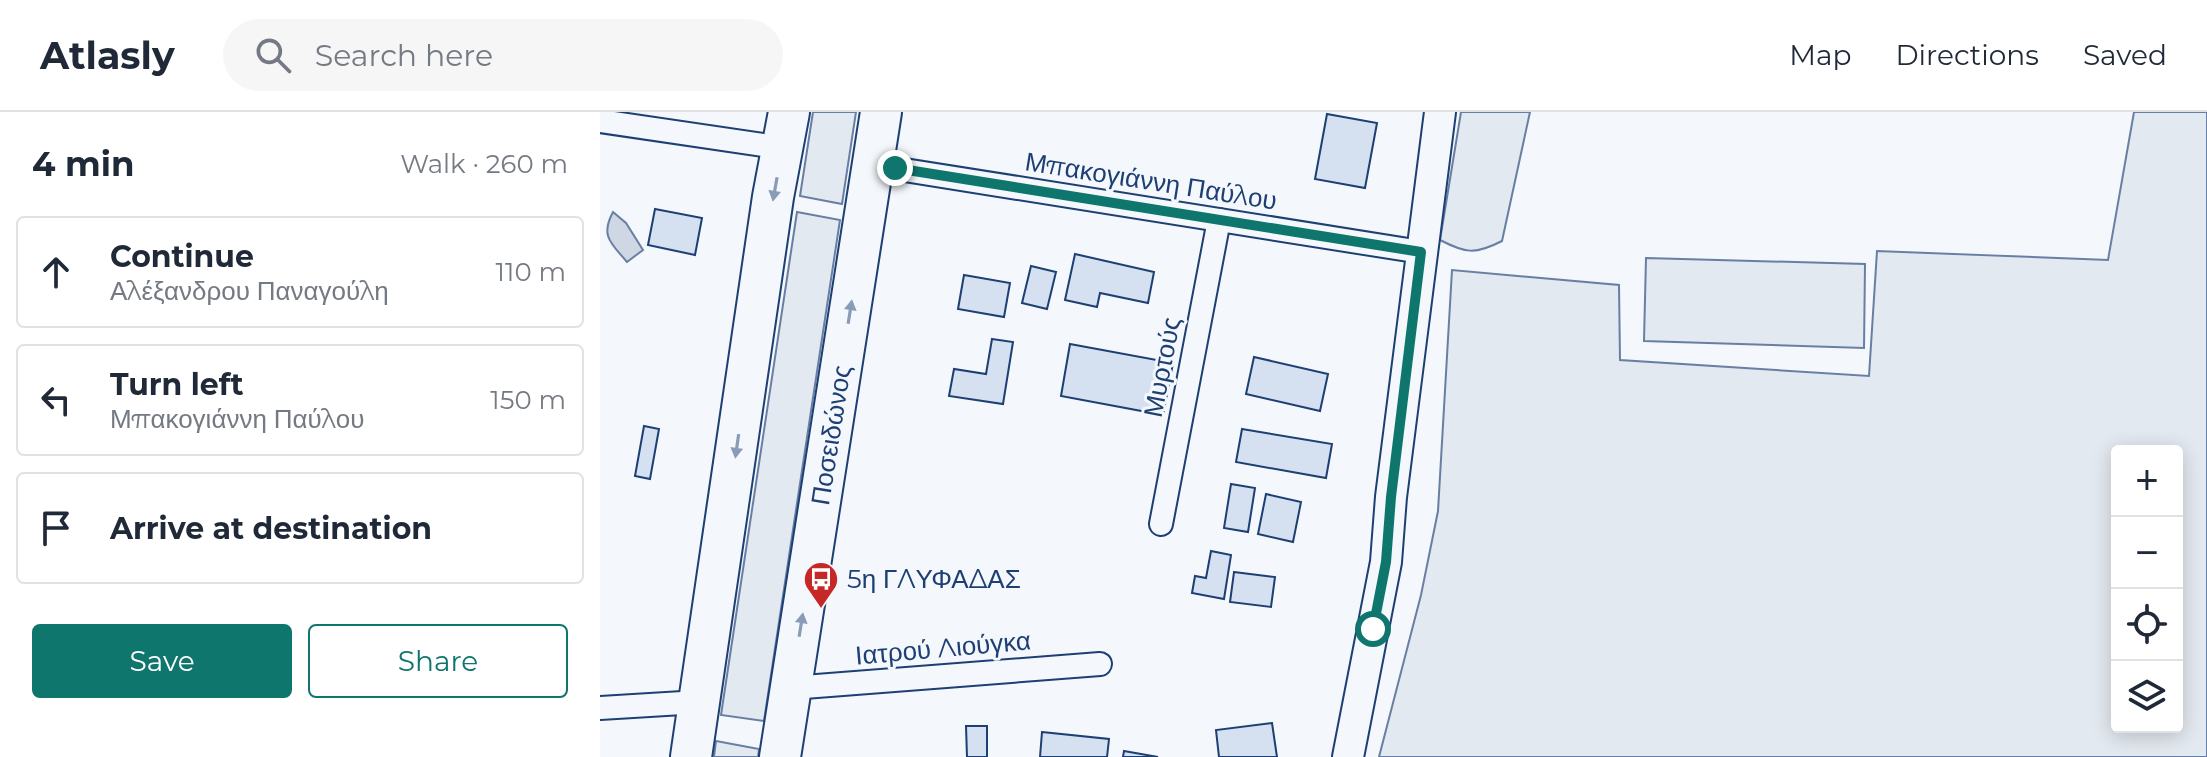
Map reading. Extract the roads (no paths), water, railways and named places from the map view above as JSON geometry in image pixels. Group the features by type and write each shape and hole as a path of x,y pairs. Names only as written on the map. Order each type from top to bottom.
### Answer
{"highway":[{"name":"Ποσειδώνος","path":"780,757 881,112"},
{"path":"691,757 786,130"}],"street":[{"path":"1348,757 1386,562 1391,497 1440,112"},
{"path":"600,121 786,130"},
{"name":"Μπακογιάννη Παύλου","path":"873,165 1421,252"},
{"name":"Μυρτούς","path":"1161,524 1219,220"},
{"name":"Ιατρού Λιούγκα","path":"791,688 1100,664"},
{"path":"600,708 699,702"}],"place":[{"name":"5η ΓΛΥΦΑΔΑΣ","path":"821,610"}]}
